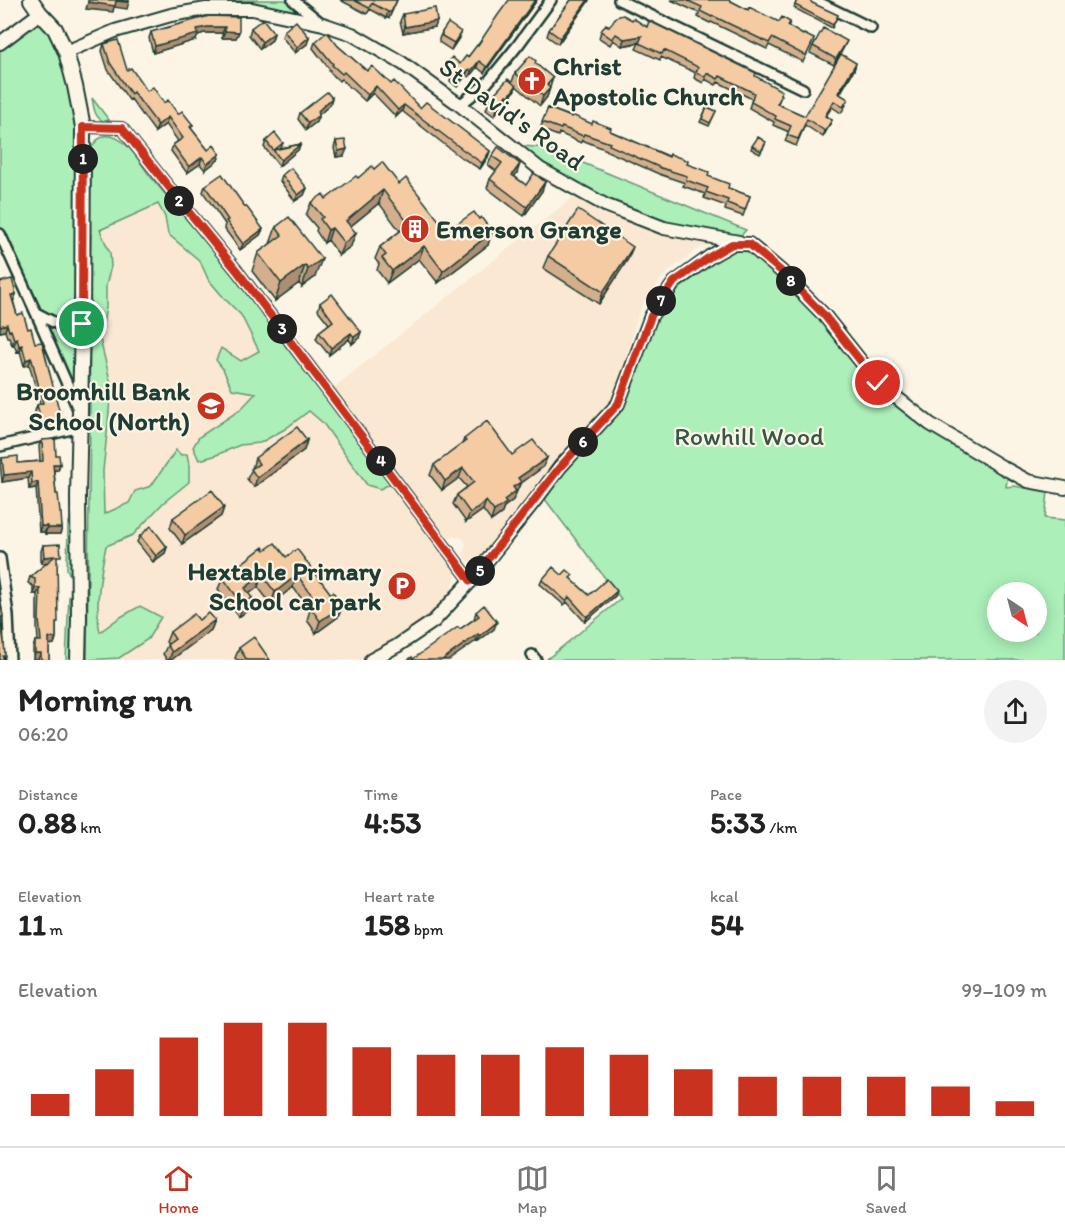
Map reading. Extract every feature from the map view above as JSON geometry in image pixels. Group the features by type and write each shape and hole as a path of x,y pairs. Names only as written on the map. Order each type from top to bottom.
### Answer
{"main road":[{"path":"31,0 55,29 66,52 83,127 78,660"}],"street":[{"name":"St David's Road","path":"292,0 323,24"},
{"path":"460,105 487,83 551,0"},
{"path":"619,0 803,89"},
{"path":"814,0 871,28"},
{"name":"St David's Road","path":"66,52 116,31 210,4 252,9 323,24 352,34 394,58 460,105 540,169 604,205 664,228 749,244"},
{"path":"0,43 40,13"},
{"path":"83,127 122,128 238,272 471,581"},
{"path":"0,234 36,313 80,421 0,446"},
{"path":"371,660 434,621 471,581 560,467 618,404 651,316 674,282 732,244 749,244 781,271 824,315 878,383 930,424 1028,481 1065,488"},
{"path":"36,313 63,327 82,324"},
{"path":"0,558 8,615 10,660"}],"shaded area":[{"name":"Broomhill Bank School (North)","path":"137,157 145,171 239,282 268,324 392,483 456,570 451,595 431,616 393,643 363,660 87,660 91,203"},
{"path":"578,193 723,241 699,248 664,275 641,306 612,401 555,465 537,492 474,569 463,555 466,543 464,540 460,537 446,537 332,389"}],"green space":[{"path":"217,0 291,0 320,22 210,9"},
{"path":"39,13 55,29 80,112 80,414 0,233 0,43"},
{"path":"92,98 109,120 105,122 99,118"},
{"path":"104,136 118,139 131,150 239,282 392,483 380,489 367,485 323,423 309,411 285,429 260,443 240,445 199,460 193,447 199,437 240,410 256,393 232,389 216,360 221,348 241,361 259,351 241,315 208,279 200,261 168,234 165,217 158,204 100,230 110,253 111,266 106,286 106,308 100,339 111,384 103,471 104,514 129,503 135,491 151,486 176,450 181,455 187,454 189,482 163,503 133,535 106,546 98,601 100,632 140,606 161,617 148,639 119,658 87,660 91,235 89,235 92,147"},
{"path":"524,146 544,148 746,230 736,241 713,237 605,205 514,148"},
{"name":"Rowhill Wood","path":"733,245 748,245 781,272 878,384 1008,474 1006,487 1014,486 1048,492 1045,518 1065,520 1065,660 546,660 621,599 541,494 619,404 652,316 675,283"},
{"path":"72,514 78,577 71,577 67,569 68,525"},
{"path":"69,596 72,596 75,660 66,660"}],"building":[{"path":"88,0 129,0 129,2 116,1 115,6 88,2"},
{"path":"354,0 397,0 391,12 388,12 372,3 369,8"},
{"path":"509,0 535,0 487,67 479,61 460,80 452,74 454,71 446,64 452,57 460,64 466,56 468,57"},
{"path":"571,0 588,0 560,38 549,30"},
{"path":"686,0 729,0 779,22 782,17 790,22 788,26 814,39 806,56 772,38 769,43 712,17 700,11 702,7"},
{"path":"797,0 810,0 838,15 833,25 795,5"},
{"path":"435,8 437,21 405,27 403,14"},
{"path":"623,15 647,27 649,21 756,73 755,76 782,91 777,104 805,116 841,54 856,63 838,93 848,99 843,107 834,101 825,116 832,120 825,131 807,119 798,139 787,135 791,126 775,119 776,116 751,102 754,93 720,76 718,79 707,73 705,77 696,72 698,68 696,66 664,50 662,54 639,43 642,36 624,39 616,34 612,39 601,31 606,24 609,27 616,17"},
{"path":"209,16 239,17 239,32 225,31 225,27 207,27 197,29 198,34 155,46 151,32"},
{"path":"263,19 274,33 262,42 251,28"},
{"path":"296,21 309,37 297,47 284,31"},
{"path":"448,23 461,32 454,43 442,36"},
{"path":"823,28 847,41 836,59 813,46"},
{"path":"327,32 338,46 367,71 372,66 391,84 394,81 420,108 426,102 490,151 482,163 404,105 398,110 376,86 368,95 344,72 342,74 332,65 315,42"},
{"path":"118,40 127,70 131,68 147,91 153,87 164,103 168,100 178,114 182,111 193,125 190,127 208,150 214,145 220,154 207,164 202,157 189,167 173,145 183,138 168,117 158,125 133,92 131,94 110,63 104,44"},
{"path":"530,56 553,78 547,85 550,88 543,96 515,73"},
{"path":"508,79 516,86 497,110 488,104"},
{"path":"327,92 332,98 318,111 319,115 308,123 300,113"},
{"path":"707,107 716,111 710,123 702,119"},
{"path":"548,108 592,124 593,121 669,157 670,154 688,161 687,164 709,172 708,176 729,184 728,188 750,196 745,210 727,203 728,200 706,192 708,188 686,180 687,176 661,168 609,145 610,143 542,122"},
{"path":"275,133 283,143 274,150 301,144 281,160 266,141"},
{"path":"758,137 766,142 761,151 752,146"},
{"path":"345,140 347,149 338,151 336,141"},
{"path":"498,147 520,164 512,175 526,185 534,173 545,182 527,207 490,179 502,163 492,156"},
{"name":"Emerson Grange","path":"382,162 399,184 406,178 447,231 474,212 479,219 481,217 492,232 443,271 424,246 392,271 382,258 386,255 380,247 409,224 383,190 346,221 356,233 344,243 332,228 328,230 320,219 323,217 311,203 323,194 326,199 356,176 358,178 372,166 374,169"},
{"path":"291,168 307,188 298,195 282,175"},
{"path":"222,174 263,229 243,244 205,186"},
{"path":"578,210 633,247 603,292 548,256"},
{"path":"289,217 322,259 308,269 305,265 281,283 258,253 282,235 276,227"},
{"path":"12,279 16,294 11,295 17,315 23,313 28,329 31,328 35,343 42,342 61,418 42,423 37,405 43,403 32,360 31,358 26,360 22,345 19,346 17,338 14,339 7,324 0,326 0,282"},
{"path":"332,294 361,332 354,337 351,333 331,348 319,332 333,321 320,303"},
{"path":"487,421 512,455 533,440 547,458 518,478 521,482 513,487 516,491 504,500 506,503 494,511 486,501 470,513 457,495 474,482 463,468 445,481 434,465 466,441 464,439"},
{"path":"297,427 307,440 257,478 251,469 259,464 255,458"},
{"path":"55,439 56,455 59,455 60,464 53,464 62,528 47,528 47,526 41,526 38,482 32,483 31,472 4,475 2,458 18,456 18,463 43,461 42,440"},
{"path":"212,490 224,507 185,535 173,518"},
{"path":"151,526 167,547 156,556 140,536"},
{"path":"275,543 286,557 297,549 331,594 333,592 343,605 320,621 311,608 318,603 297,575 275,592 262,575 245,588 252,598 243,605 223,578 263,547 265,550"},
{"path":"60,544 61,556 57,556 58,622 56,622 56,638 49,638 49,660 41,660 41,653 35,653 35,641 41,641 40,588 35,588 35,579 30,577 55,556 44,557 43,545"},
{"path":"553,567 562,575 567,570 573,575 570,578 589,595 607,579 617,591 587,617 569,597 566,601 542,580"},
{"path":"0,598 3,617 0,617"},
{"path":"484,605 497,622 480,636 478,634 442,660 408,660 479,616 476,612"},
{"path":"209,613 215,620 172,652 167,645 175,639 170,632 194,614 199,620"},
{"path":"0,618 5,656 3,660 0,660"},
{"path":"254,637 270,660 247,660 239,648"}],"place":[{"name":"Christ Apostolic Church","path":"532,81"},
{"name":"Emerson Grange","path":"415,229"},
{"name":"Broomhill Bank School (North)","path":"211,406"},
{"name":"Hextable Primary School car park","path":"402,586"}],"route":[{"path":"82,324 83,127 122,128 238,272 471,581 560,467 618,404 651,316 674,282 732,244 749,244 781,271 824,315 878,383"}]}
